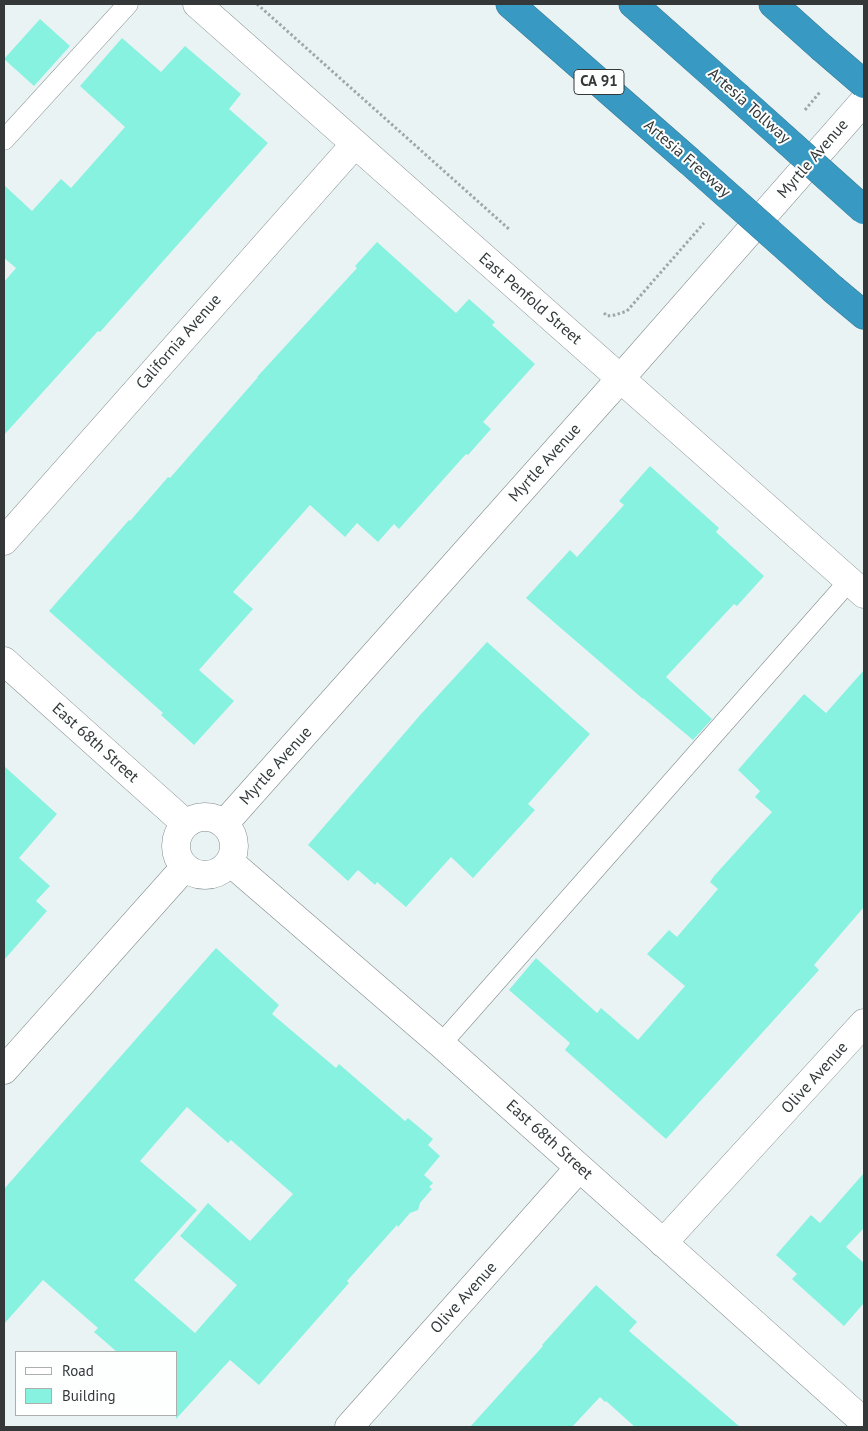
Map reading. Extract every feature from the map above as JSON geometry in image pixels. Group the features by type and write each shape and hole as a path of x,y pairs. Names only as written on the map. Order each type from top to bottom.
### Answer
{"highway":[{"name":"Artesia Freeway","path":"510,4 864,315"},
{"name":"Artesia Tollway","path":"633,4 864,210"},
{"path":"773,4 864,84"}],"street":[{"name":"East Penfold Street","path":"197,4 857,588"},
{"name":"Myrtle Avenue","path":"224,824 620,379 864,101"},
{"name":"California Avenue","path":"4,541 355,144"},
{"name":"East 68th Street","path":"4,661 186,824"},
{"path":"201,817 217,819 224,824 230,830 235,847 234,855 230,862 222,870 213,874 204,875 186,867 176,850 180,831 186,824 201,817"},
{"name":"East 68th Street","path":"230,862 441,1044 864,1422"},
{"path":"4,1070 186,867"},
{"name":"Olive Avenue","path":"663,1243 864,1023"},
{"name":"Olive Avenue","path":"349,1427 579,1168"}],"lane":[{"path":"4,140 128,4"},
{"path":"441,1044 857,588"}],"path":[{"path":"257,4 513,232"},
{"path":"805,110 825,87"},
{"path":"600,310 607,316 615,316 627,311 706,222"}],"building":[{"path":"40,19 70,46 34,86 4,59"},
{"path":"122,38 161,72 185,46 241,94 229,109 268,143 100,332 98,331 4,435 4,282 16,268 4,258 4,185 32,211 61,179 71,188 125,127 80,86"},
{"path":"377,242 456,313 469,299 495,322 492,325 535,364 483,422 491,429 399,529 394,524 378,542 357,523 345,537 310,505 233,592 253,609 199,670 234,701 194,745 161,715 163,713 49,611 168,477 170,478 257,377 357,268 355,266"},
{"path":"650,466 719,528 716,532 764,576 737,606 734,604 666,677 712,719 693,740 526,598 570,550 577,557 624,505 619,501"},
{"path":"487,642 590,734 528,804 535,810 473,878 451,857 406,907 377,882 375,885 358,870 348,881 308,845 421,714"},
{"path":"864,670 864,907 814,965 819,970 666,1139 565,1050 570,1043 509,990 536,958 597,1013 601,1008 638,1040 685,986 647,954 669,930 677,937 718,889 710,882 714,876 772,812 755,797 760,791 738,770 804,694 826,713"},
{"path":"4,766 57,814 19,858 50,886 36,901 47,911 4,960"},
{"path":"216,948 279,1005 272,1014 336,1068 339,1064 405,1121 408,1118 433,1139 428,1145 440,1156 424,1175 433,1183 429,1187 432,1189 420,1203 418,1210 410,1213 398,1227 397,1225 347,1281 349,1283 259,1385 230,1360 176,1419 176,1416 178,1416 178,1351 116,1351 94,1332 98,1328 43,1280 4,1324 4,1189","holes":["187,1107 228,1143 231,1140 293,1194 250,1241 208,1203 180,1236 237,1285 195,1333 134,1280 197,1210 140,1161"]},
{"path":"864,1173 864,1228 846,1247 864,1263 864,1303 844,1326 792,1279 797,1274 776,1255 811,1215 820,1223"},
{"path":"596,1285 637,1322 629,1331 740,1427 635,1427 600,1397 572,1427 470,1427"}]}
